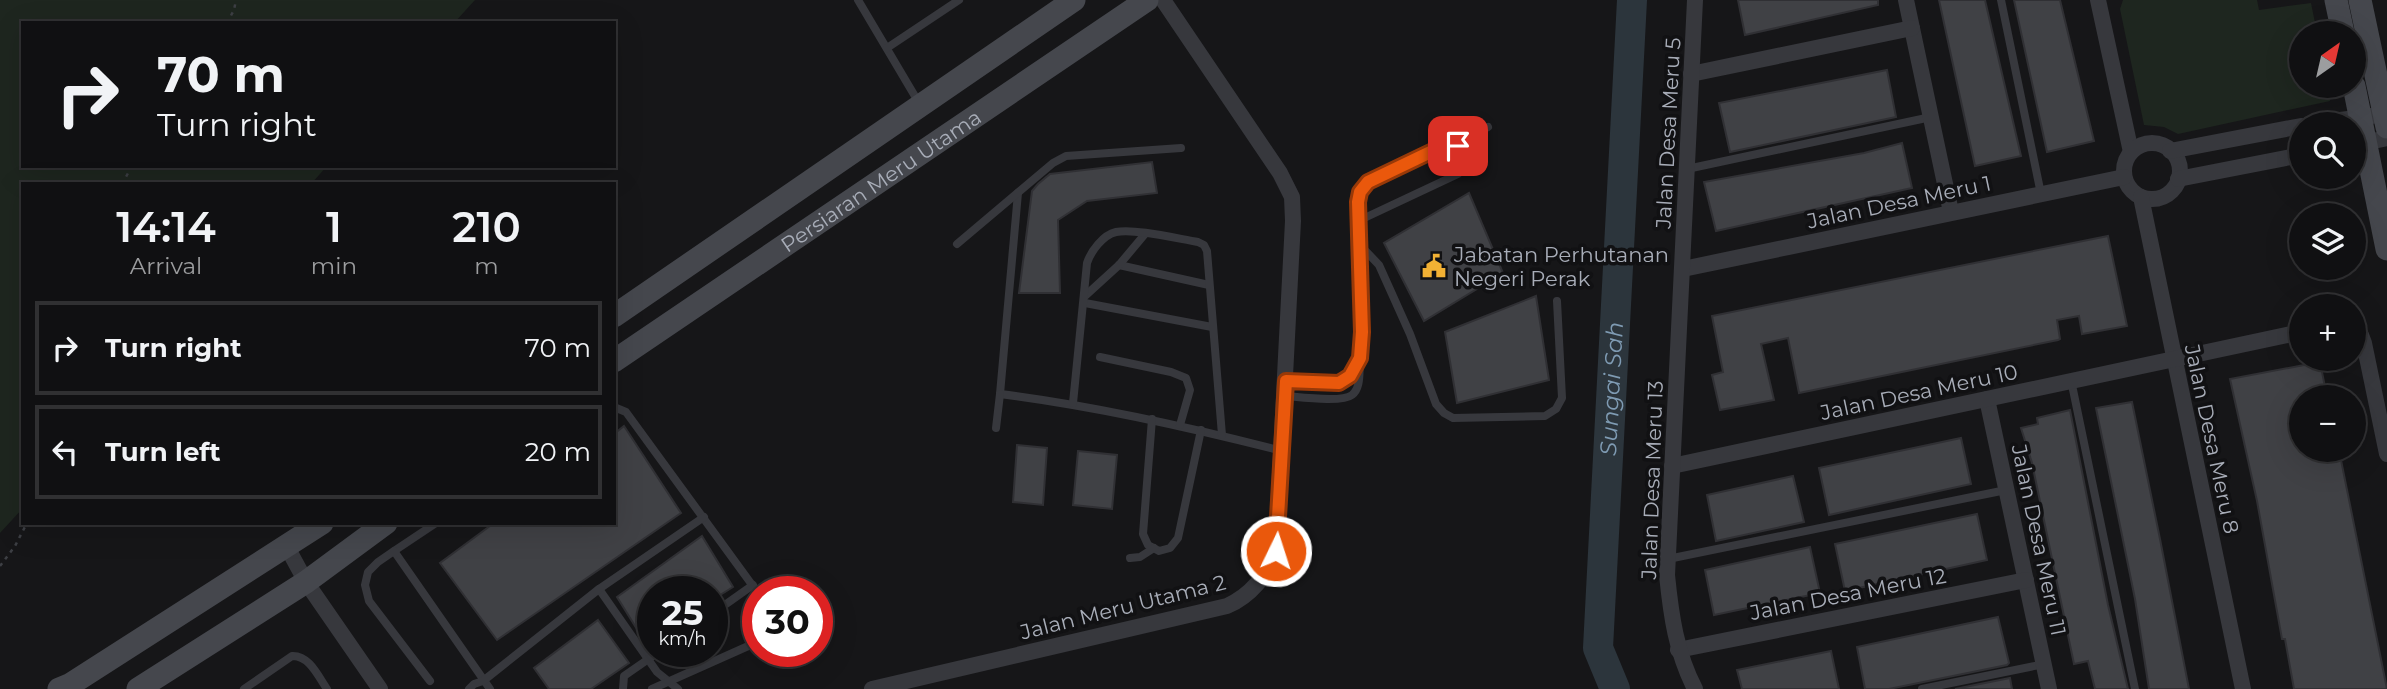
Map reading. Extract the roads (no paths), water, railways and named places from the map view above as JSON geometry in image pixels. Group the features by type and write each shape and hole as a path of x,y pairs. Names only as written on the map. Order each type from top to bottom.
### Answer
{"main road":[{"name":"Persiaran Meru Utama","path":"616,315 1074,0"},
{"name":"Persiaran Meru Utama","path":"616,360 1147,0"},
{"path":"2336,0 2340,21"},
{"path":"2360,0 2381,83 2386,118"},
{"path":"2369,142 2387,249"},
{"path":"59,689 71,684 320,525"},
{"path":"138,689 306,582 383,525"}],"street":[{"name":"Jalan Meru Utama 2","path":"872,689 1227,606 1237,601 1263,576 1272,562 1276,551 1282,451 1292,197 1280,173 1163,0"},
{"name":"Jalan Desa Meru 5","path":"1683,269 1695,0"},
{"path":"1906,0 1951,212"},
{"path":"2098,0 2131,152"},
{"path":"1691,74 1912,28"},
{"path":"2366,118 2386,118"},
{"path":"2170,151 2289,128"},
{"path":"2248,135 2254,164"},
{"path":"2146,144 2163,146 2170,151 2178,163 2178,179 2170,192 2148,199 2141,197 2127,185 2124,177 2126,160 2131,152 2146,144"},
{"path":"2178,179 2289,157"},
{"name":"Jalan Desa Meru 1","path":"1683,269 2124,177"},
{"name":"Jalan Desa Meru 8","path":"2141,197 2243,689"},
{"name":"Jalan Desa Meru 13","path":"1683,269 1668,559 1671,612 1678,650 1695,689"},
{"name":"Jalan Desa Meru 10","path":"1672,466 2289,334"},
{"path":"2366,352 2387,454"},
{"name":"Jalan Desa Meru 11","path":"1987,399 2049,689"},
{"path":"287,547 306,582 380,689"},
{"name":"Jalan Desa Meru 12","path":"1678,650 2026,580"}],"lane":[{"path":"859,0 920,106"},
{"path":"887,48 959,0"},
{"path":"2001,0 2041,194"},
{"path":"1687,169 1931,117"},
{"path":"1285,389 1343,399 1352,395 1358,385 1362,332 1357,221 1360,192 1368,182 1488,127"},
{"path":"1357,221 1458,174 1464,168 1466,160 1464,152 1451,144"},
{"path":"957,244 1053,163 1066,156 1181,148"},
{"path":"996,428 1018,193"},
{"path":"1073,403 1087,263 1098,244 1116,232 1145,234 1204,245 1222,435"},
{"path":"1085,299 1145,234"},
{"path":"1359,244 1379,265 1410,334 1436,404 1444,414 1453,418 1545,416 1556,409 1562,398 1557,301"},
{"path":"1119,265 1209,285"},
{"path":"1085,299 1212,327"},
{"path":"1100,357 1171,372 1186,378 1190,390 1180,425"},
{"path":"1285,389 1339,383 1350,376 1360,358"},
{"path":"2071,380 2136,689"},
{"path":"1000,394 1073,403 1180,425 1282,451"},
{"path":"616,408 626,412 746,576"},
{"path":"1152,419 1143,534 1144,540 1159,551 1170,548 1178,538 1201,430"},
{"path":"1668,559 2006,490"},
{"path":"469,689 474,684 487,686 599,589 704,517"},
{"path":"430,681 369,601 365,585 369,572 378,562 433,525"},
{"path":"1130,558 1140,557 1154,548"},
{"path":"394,551 487,686"},
{"path":"599,589 637,644"},
{"path":"652,689 742,649"},
{"path":"244,689 297,655 305,659 323,688"},
{"path":"1922,689 2044,664"},
{"path":"623,689 624,676 638,667"},
{"path":"653,667 678,689"}],"waterway":[{"name":"Sungai Sah","path":"1615,689 1598,648 1632,0"}],"place":[{"name":"Jabatan Perhutanan Negeri Perak","path":"1434,266"}]}
